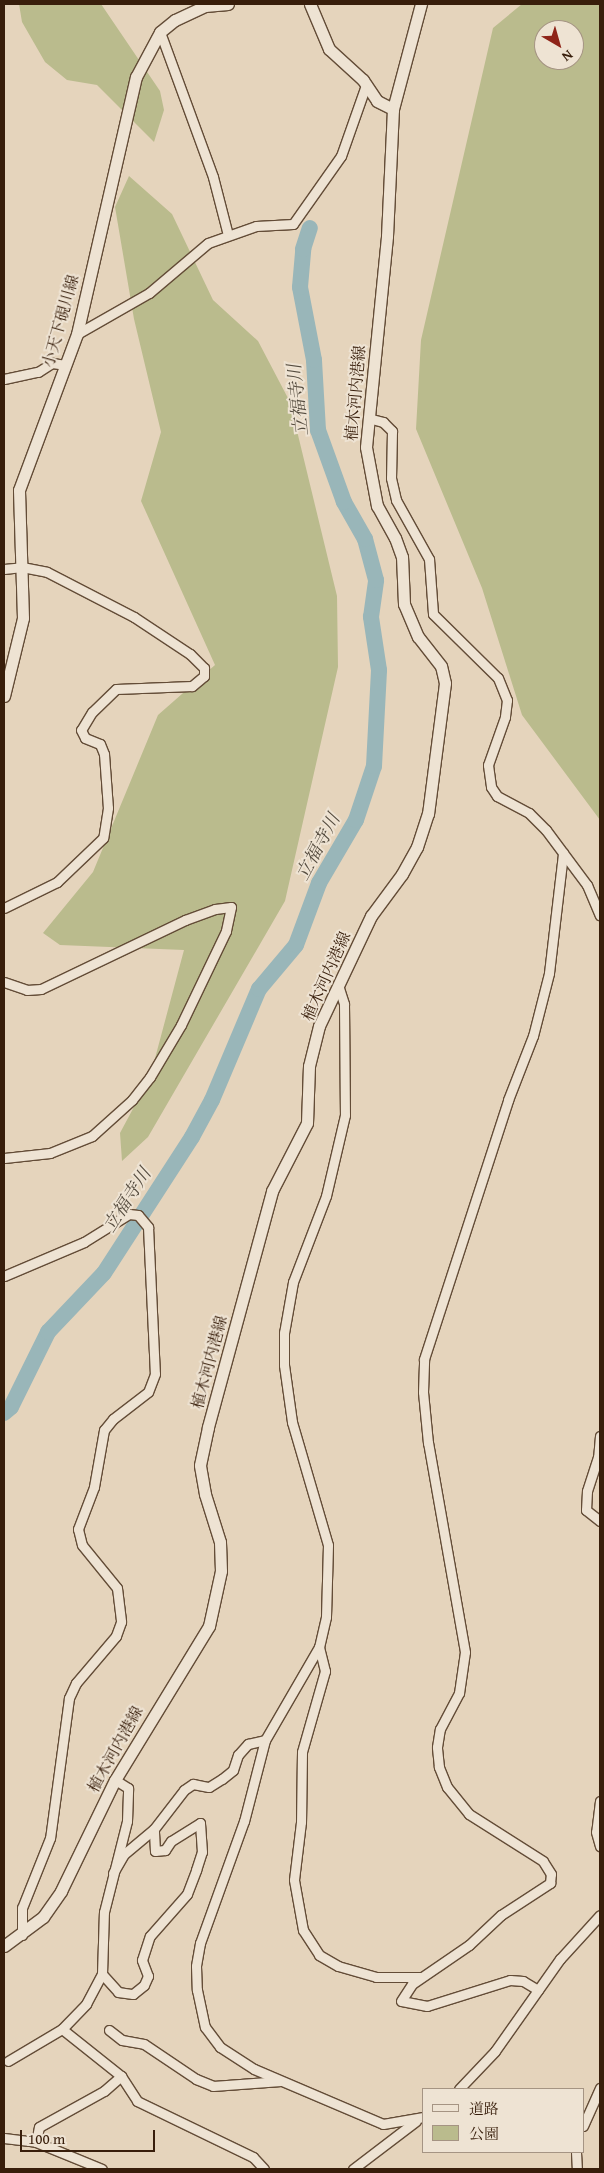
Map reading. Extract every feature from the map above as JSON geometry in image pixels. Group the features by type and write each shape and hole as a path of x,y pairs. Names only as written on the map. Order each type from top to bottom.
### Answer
{"main road":[{"name":"小天下硯川線","path":"4,696 23,618 19,490 34,442 77,334 136,77 160,32 192,10 228,4"},
{"path":"234,4 240,4"},
{"path":"310,4 329,49 366,85 377,101 393,109"},
{"name":"植木河内港線","path":"4,1946 22,1935 43,1917 61,1891 115,1780 209,1626 221,1572 220,1542 205,1494 200,1465 272,1192 307,1123 310,1066 319,1026 371,916 402,874 417,847 428,814 445,683 440,666 418,637 404,604 402,557 395,538 377,506 366,447 387,236 393,109 422,4"}],"street":[{"path":"160,32 213,177 228,235"},
{"path":"77,334 149,294 208,242 256,226 289,225 297,221 341,156 366,85"},
{"path":"4,379 38,372 52,363 66,364"},
{"path":"368,418 383,422 392,431 394,492 429,559 433,614 498,678 507,700 504,717 488,765 491,787 497,796 528,813 563,853 587,885 600,915"},
{"path":"4,569 22,567 46,572 134,616 190,654 204,668 204,676 192,686 116,689 92,712 81,730 85,738 100,744 104,754 108,808 103,838 57,882 4,908"},
{"path":"538,1990 523,1981 510,1980 426,2006 401,2001 420,1977 469,1944 501,1915 550,1883 551,1874 543,1861 469,1814 447,1787 439,1767 437,1747 440,1729 459,1693 465,1652 428,1443 423,1392 424,1359 535,1027 549,973 563,853"},
{"path":"4,982 27,990 41,989 185,920 231,907 226,931 186,1016 150,1077 132,1100 92,1136 72,1145 21,1158 4,1158"},
{"path":"338,985 344,1004 345,1115 326,1196 293,1282 284,1333 284,1365 292,1422 328,1545 326,1617 319,1647 265,1740 244,1821 200,1943 196,1966 197,1990 205,2027 220,2047 254,2069 383,2124 421,2117"},
{"path":"4,1276 84,1242 129,1214 138,1215 148,1227 155,1374 148,1392 113,1419 104,1430 94,1486 78,1529 82,1544 117,1588 121,1622 116,1636 76,1682 69,1698 50,1838 22,1908 22,1935"},
{"path":"600,1436 598,1457 587,1491 586,1510 600,1521"},
{"path":"319,1647 325,1670 302,1752 301,1822 294,1880 303,1930 319,1955 338,1966 376,1977 420,1977"},
{"path":"113,1873 124,1854 154,1829 184,1790 193,1784 209,1787 222,1779 233,1770 238,1755 248,1744 261,1738 265,1740"},
{"path":"8,2061 62,2029 86,2004 102,1974 104,1912 127,1821 128,1788 115,1780"},
{"path":"600,1802 596,1832 600,1846"},
{"path":"102,1974 118,1992 133,1994 144,1985 148,1976 142,1960 150,1936 187,1894 196,1870 202,1852 200,1823 171,1841 165,1850 155,1851 154,1829"},
{"path":"460,2088 495,2052 560,1959 600,1915"},
{"path":"62,2029 121,2076 137,2101 253,2158 264,2169"},
{"path":"109,2030 122,2040 144,2044 196,2079 214,2086 282,2081"},
{"path":"36,2142 39,2127 104,2092 121,2076"},
{"path":"584,2124 600,2088"},
{"path":"353,2169 396,2139 421,2117"},
{"path":"4,2138 36,2142 102,2169"},
{"path":"576,2153 577,2169"}],"green space":[{"path":"19,4 101,4 160,91 164,110 154,142 97,85 67,80 45,62 22,22"},
{"path":"522,4 600,4 600,820 522,715 482,588 416,429 421,340 493,28"},
{"path":"129,176 172,214 213,300 258,341 290,402 337,596 338,667 285,901 148,1137 122,1161 120,1133 150,1077 184,950 60,945 43,933 93,872 158,715 215,665 141,501 161,432 134,319 115,207"}],"waterway":[{"name":"立福寺川","path":"4,1413 11,1407 48,1332 104,1273 192,1137 212,1100 259,989 296,945 319,883 356,820 374,766 379,670 371,617 376,580 365,539 344,502 318,430 314,360 300,287 303,249 310,228"}]}
